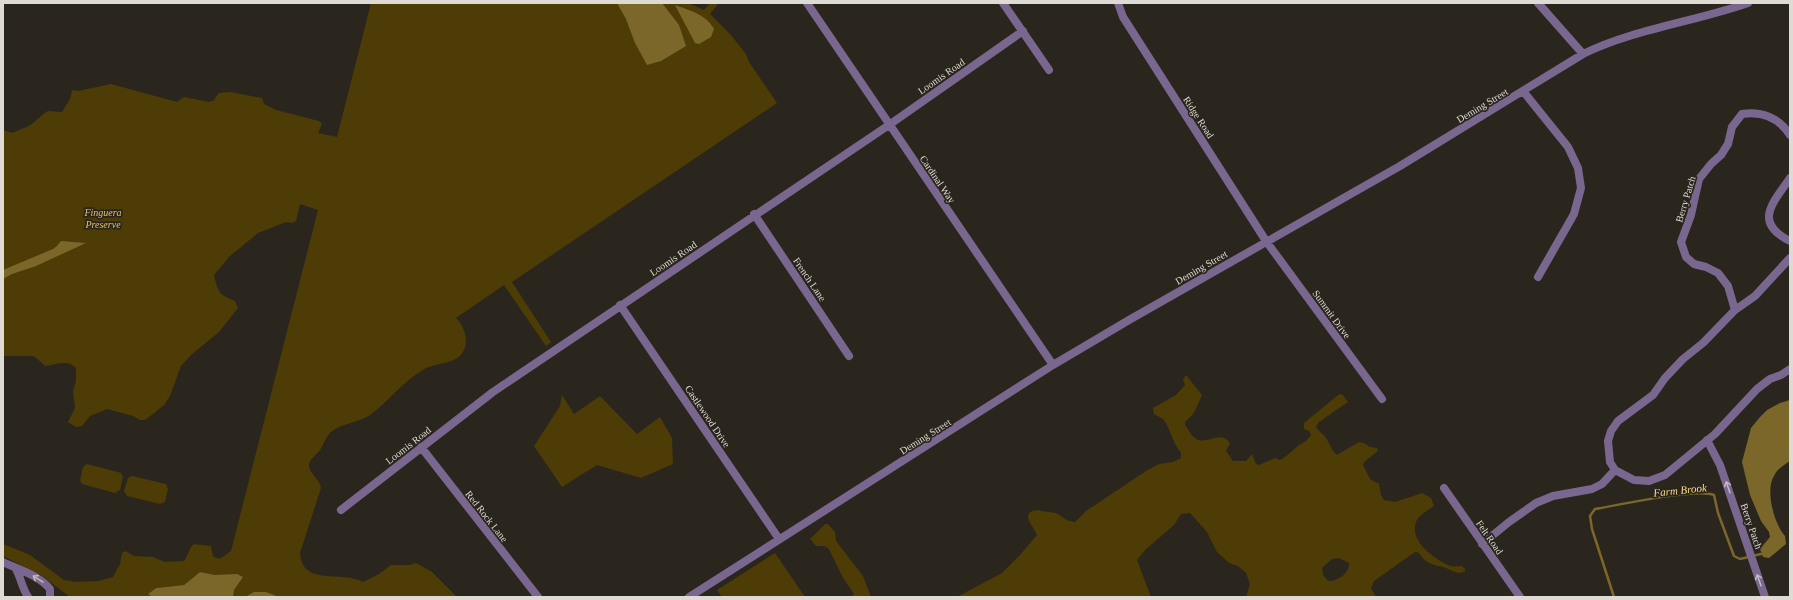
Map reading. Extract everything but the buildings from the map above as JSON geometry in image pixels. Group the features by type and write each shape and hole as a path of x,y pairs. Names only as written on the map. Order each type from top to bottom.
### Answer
{"street":[{"name":"Cardinal Way","path":"807,3 1053,365"},
{"path":"1003,3 1049,70"},
{"name":"Ridge Road","path":"1118,3 1123,17 1266,241"},
{"path":"1538,3 1583,54"},
{"name":"Deming Street","path":"689,597 1053,365 1116,327 1400,166 1583,54 1599,46 1621,39 1748,3"},
{"name":"Loomis Road","path":"341,510 493,392 754,214 889,125 1023,31"},
{"path":"1523,91 1568,147 1578,168 1581,188 1574,214 1538,277"},
{"name":"Berry Patch","path":"1735,310 1728,286 1718,273 1706,267 1694,264 1686,257 1681,242 1691,215 1699,179 1711,164 1721,155 1728,144 1732,127 1742,114 1760,113 1771,117 1781,123 1790,135"},
{"path":"1790,178 1770,206 1768,217 1774,229 1781,236 1790,241"},
{"name":"French Lane","path":"754,214 849,356"},
{"name":"Summit Drive","path":"1266,241 1382,399"},
{"path":"1790,258 1754,296 1735,310 1703,343 1683,359 1665,378 1653,395 1618,420 1611,431 1608,441 1610,462 1615,470 1634,480 1649,481 1665,475 1707,440 1743,406 1757,390 1770,379 1781,375 1790,369"},
{"name":"Castlewood Drive","path":"620,305 779,539"},
{"name":"Berry Patch","path":"1707,440 1720,465 1765,597"},
{"name":"Red Rock Lane","path":"421,447 538,597"},
{"path":"1482,544 1536,503 1553,496 1592,489 1602,484 1615,470"},
{"name":"Felt Road","path":"1444,488 1520,597"},
{"path":"3,562 16,569 26,572 47,584 50,589 50,597"},
{"path":"16,569 21,578 24,591 28,597"}],"green space":[{"name":"Finguera Preserve","path":"371,3 688,3 704,10 710,3 719,3 710,14 730,34 746,54 749,62 777,103 512,282 551,342 546,346 504,285 456,318 462,326 466,336 465,346 460,356 452,361 426,368 411,378 370,415 335,429 329,434 320,450 311,460 309,464 310,470 319,482 321,488 300,553 302,564 308,570 315,574 324,576 345,577 363,582 379,574 391,565 410,565 416,563 432,572 457,597 219,597 215,575 200,572 184,585 156,588 148,594 152,597 70,597 41,575 3,556 3,544 30,555 64,580 76,582 98,581 113,577 120,564 122,553 125,551 134,556 153,557 165,562 184,561 194,544 211,546 213,556 216,558 220,558 231,551 318,210 300,204 296,221 292,223 286,222 258,233 230,256 214,275 218,289 222,295 235,301 238,308 219,332 191,355 181,366 170,396 164,405 145,420 140,420 133,416 107,409 90,416 82,426 76,427 68,422 75,408 73,391 76,381 76,368 73,365 61,363 45,366 34,356 3,356 3,130 13,133 35,122 48,111 62,112 70,99 72,91 74,90 78,91 111,84 177,102 184,97 209,102 213,101 219,93 230,92 262,98 264,104 276,110 319,121 322,124 318,133 337,137"},
{"path":"1186,375 1202,395 1194,413 1185,422 1186,427 1194,437 1199,440 1220,437 1225,439 1230,443 1226,451 1233,461 1246,461 1252,454 1256,464 1259,465 1275,458 1280,460 1306,441 1311,435 1309,431 1304,429 1304,423 1338,395 1342,394 1348,402 1319,422 1316,426 1318,430 1325,436 1337,455 1359,442 1370,447 1377,448 1378,451 1364,462 1363,465 1370,479 1379,484 1381,495 1384,500 1395,502 1422,493 1431,498 1434,506 1417,519 1415,529 1416,536 1425,549 1437,559 1450,566 1462,566 1465,571 1460,573 1433,564 1424,559 1419,553 1415,552 1374,581 1371,588 1376,597 1246,597 1250,584 1246,573 1238,566 1229,563 1217,552 1207,532 1190,513 1181,514 1174,525 1145,550 1137,560 1151,597 957,597 1002,573 1020,555 1037,535 1029,520 1029,513 1039,510 1056,513 1067,520 1075,522 1086,511 1146,471 1159,464 1173,462 1181,458 1181,453 1175,444 1167,425 1163,419 1154,414 1153,408 1176,395 1185,385 1183,379","holes":["1339,558 1349,563 1349,567 1345,573 1335,580 1328,581 1323,575 1322,568 1332,559"]},
{"path":"562,395 574,414 600,396 637,434 660,417 672,438 673,464 641,478 597,465 562,487 534,446 560,406"},
{"path":"87,464 121,473 123,477 120,490 115,493 82,484 80,480 83,467"},
{"path":"132,476 166,484 168,489 165,502 160,504 127,496 124,491 128,478"},
{"path":"825,524 828,524 835,532 836,541 863,576 871,597 850,597 854,594 842,576 829,549 824,546 816,546 810,539"},
{"path":"775,553 805,597 722,597 717,590"}],"shaded area":[{"path":"617,3 662,3 679,25 686,46 661,61 647,65 635,43 626,19"},
{"path":"675,5 707,20 714,29 711,37 699,44 695,43"},
{"path":"61,241 86,243 36,266 12,274 3,279 3,270 53,249"},
{"path":"1790,400 1790,461 1777,471 1771,482 1770,490 1774,515 1777,524 1785,536 1786,544 1769,558 1763,557 1760,549 1770,537 1769,532 1761,521 1750,495 1742,462 1751,428 1767,410 1780,403"},
{"path":"200,572 215,575 237,574 243,577 234,590 233,597 152,597 148,594 156,588 184,585"},
{"path":"254,592 266,592 279,597 245,597"}],"waterway":[{"name":"Farm Brook","path":"1614,597 1592,529 1590,516 1595,509 1675,495 1705,493 1714,495 1718,513 1734,556 1740,559 1765,553"}]}
